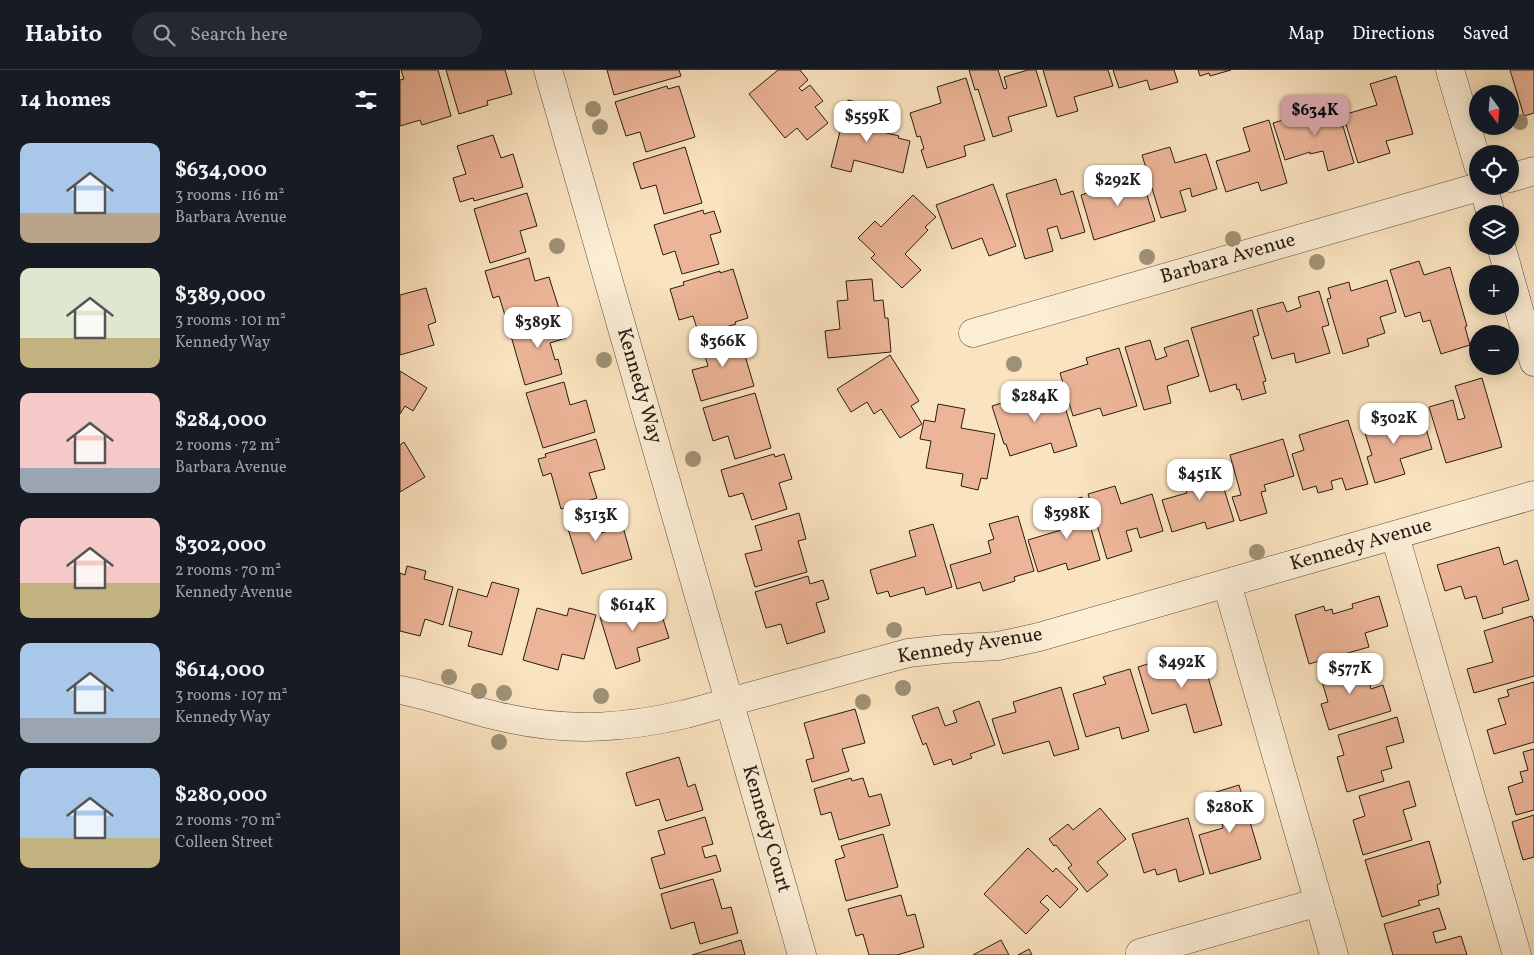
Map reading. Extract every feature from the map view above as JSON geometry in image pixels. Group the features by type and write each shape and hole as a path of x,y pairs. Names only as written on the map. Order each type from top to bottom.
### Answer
{"street":[{"name":"Kennedy Way","path":"548,70 730,702"},
{"path":"1450,70 1472,145"},
{"path":"1519,175 1534,171"},
{"name":"Barbara Avenue","path":"973,333 1469,190"},
{"path":"1519,310 1534,362"},
{"name":"Kennedy Avenue","path":"400,690 510,719 563,726 605,728 649,722 908,654 945,648 998,646 1040,638 1534,495"},
{"path":"1395,536 1517,955"},
{"path":"1228,584 1334,955"},
{"name":"Kennedy Court","path":"730,702 802,955"},
{"path":"1140,953 1319,902"}],"building":[{"path":"401,70 438,70 451,116 422,125 420,120 400,126 400,80 404,79"},
{"path":"446,70 505,70 512,94 487,101 488,105 459,114"},
{"path":"607,70 679,70 681,76 614,95"},
{"path":"778,70 800,70 808,80 799,88 802,91 810,85 823,101 815,107 828,123 807,140 797,128 785,138 749,94"},
{"path":"969,70 998,70 1004,89 1007,88 1004,77 1028,70 1036,70 1047,106 1008,117 1012,131 993,137 978,89 975,90"},
{"path":"1043,70 1108,70 1113,86 1074,97 1078,111 1057,117"},
{"path":"1113,70 1174,70 1178,82 1150,90 1147,80 1119,88"},
{"path":"1198,70 1231,70 1210,76 1209,73 1200,76"},
{"path":"1510,70 1534,70 1534,113 1524,116 1519,100 1519,85 1515,85"},
{"path":"1396,76 1413,134 1386,141 1390,153 1358,163 1343,115 1377,105 1370,84"},
{"path":"966,78 985,140 964,146 966,156 927,168 921,150 924,149 920,136 917,137 910,113 941,103 937,87"},
{"path":"667,86 668,89 679,86 695,137 646,152 640,132 626,136 615,102"},
{"path":"848,100 873,106 867,128 899,136 898,138 910,141 903,173 854,160 851,172 831,167"},
{"path":"1334,105 1340,127 1343,126 1354,163 1328,171 1323,151 1310,154 1310,152 1285,160 1273,123"},
{"path":"1269,120 1287,183 1261,191 1258,182 1226,192 1216,161 1250,151 1243,128"},
{"path":"493,135 501,158 513,154 523,187 474,201 473,198 460,202 453,178 466,174 457,146"},
{"path":"685,147 702,203 664,214 656,185 641,189 633,163"},
{"path":"1170,147 1175,163 1206,154 1217,189 1192,197 1190,188 1180,191 1186,211 1161,218 1142,155"},
{"path":"1140,172 1155,221 1094,240 1081,195 1115,185 1114,179"},
{"path":"1056,179 1061,195 1073,191 1085,232 1061,239 1057,226 1047,229 1053,251 1025,259 1006,194"},
{"path":"993,184 1016,246 989,256 982,238 952,249 936,205"},
{"path":"527,193 537,226 520,231 526,252 490,263 474,209"},
{"path":"913,195 936,217 925,227 928,230 905,254 921,270 902,288 871,258 875,254 858,238 875,221 881,227"},
{"path":"703,210 704,214 714,211 721,232 710,235 719,264 682,274 675,251 663,255 654,225"},
{"path":"529,258 535,281 549,277 560,312 508,325 499,296 493,298 485,271"},
{"path":"1419,261 1424,275 1450,267 1467,326 1465,327 1469,345 1441,354 1430,320 1423,322 1420,312 1405,317 1390,270"},
{"path":"733,269 748,318 735,322 736,324 699,335 693,316 679,320 670,289 684,285 683,282"},
{"path":"872,279 874,301 883,300 885,318 888,318 891,352 828,358 825,331 840,329 837,301 848,300 846,281"},
{"path":"1387,280 1396,312 1380,317 1385,333 1367,339 1369,346 1343,354 1327,299 1331,298 1328,288 1349,282 1351,291"},
{"path":"426,288 436,322 428,325 434,345 400,355 400,295"},
{"path":"1319,291 1329,325 1322,327 1330,353 1296,363 1294,353 1272,359 1257,309 1283,302 1287,312 1301,307 1298,297"},
{"path":"1252,310 1259,335 1253,337 1266,381 1263,382 1266,393 1242,400 1236,384 1210,392 1191,328"},
{"path":"559,317 566,338 550,343 555,360 558,359 562,374 525,385 509,329 542,319 543,322"},
{"path":"738,332 754,386 701,401 692,370 708,366 701,343"},
{"path":"1150,340 1156,360 1167,356 1164,348 1188,340 1199,376 1167,386 1171,403 1144,410 1125,347"},
{"path":"1119,348 1137,406 1103,416 1100,408 1073,416 1060,373 1088,364 1086,358"},
{"path":"890,355 919,401 911,406 922,424 900,438 881,409 874,414 867,402 851,412 837,389"},
{"path":"400,371 427,388 413,411 405,406 400,414"},
{"path":"1482,378 1502,447 1446,463 1429,407 1453,400 1458,420 1465,418 1455,386"},
{"path":"564,382 570,405 586,400 595,432 543,448 526,393"},
{"path":"1060,391 1077,446 1054,453 1051,443 1010,456 1006,444 1004,444 992,406 1034,393 1036,398"},
{"path":"755,393 771,448 735,459 728,436 713,441 703,408"},
{"path":"938,404 965,409 961,428 995,434 987,479 981,478 978,490 961,486 963,474 926,468 931,441 920,439 924,420 935,422"},
{"path":"1391,415 1394,424 1422,415 1432,449 1400,459 1405,474 1375,483 1367,457 1372,455 1362,424"},
{"path":"1348,420 1368,484 1346,490 1342,478 1331,481 1333,489 1318,493 1316,486 1303,490 1292,454 1304,450 1299,435"},
{"path":"596,439 605,469 589,473 597,498 561,509 551,473 543,476 538,459 546,457 545,454"},
{"path":"1283,439 1294,476 1264,485 1266,491 1261,492 1267,513 1240,521 1232,497 1241,495 1230,455"},
{"path":"404,442 425,477 400,492 400,445"},
{"path":"774,454 775,457 784,454 792,479 779,483 787,509 752,520 743,493 729,497 721,470"},
{"path":"1215,460 1234,521 1207,529 1205,522 1172,532 1162,500 1187,493 1183,482 1194,479 1190,467"},
{"path":"1115,486 1121,504 1152,494 1163,531 1140,538 1137,528 1126,531 1132,551 1107,559 1088,494"},
{"path":"1082,497 1100,560 1068,570 1066,563 1038,572 1028,540 1061,530 1054,505"},
{"path":"596,506 601,524 599,525 601,533 623,527 632,559 582,574 564,516"},
{"path":"799,513 806,539 798,541 807,572 755,587 745,554 762,550 755,526"},
{"path":"1018,516 1034,571 1014,577 1015,581 983,591 980,582 957,589 950,565 991,553 988,541 994,539 989,524"},
{"path":"933,524 952,587 926,595 924,587 890,597 888,591 877,594 870,570 916,556 909,531"},
{"path":"1499,547 1504,565 1517,560 1529,600 1502,608 1503,613 1483,619 1476,596 1465,599 1461,586 1445,591 1437,565"},
{"path":"407,566 426,571 424,579 453,587 443,625 425,619 420,636 400,631 400,573 405,575"},
{"path":"808,576 810,584 823,580 829,599 816,603 825,632 787,644 781,624 766,628 755,592"},
{"path":"492,582 519,589 502,655 468,646 472,632 449,626 458,589 487,597"},
{"path":"1379,596 1388,626 1365,633 1369,647 1309,664 1295,615 1324,606 1325,611 1332,609 1333,614 1353,608 1352,604"},
{"path":"657,600 669,638 637,648 640,661 616,669 600,617"},
{"path":"537,608 567,616 569,608 596,615 584,659 562,654 558,670 523,660"},
{"path":"1532,616 1534,622 1534,676 1474,693 1467,669 1493,662 1484,631"},
{"path":"1201,653 1222,725 1194,733 1186,704 1152,714 1138,667 1180,654 1181,659"},
{"path":"1351,658 1355,671 1365,668 1371,689 1383,685 1391,711 1329,730 1321,704 1328,702 1318,668"},
{"path":"1130,669 1149,731 1122,739 1119,727 1086,737 1073,694 1106,684 1103,677"},
{"path":"1534,682 1534,742 1494,754 1487,730 1506,724 1498,699 1509,696 1507,690"},
{"path":"1061,687 1079,749 1054,756 1049,741 1003,754 992,719 1016,712 1013,702"},
{"path":"979,701 995,745 970,754 972,758 953,765 951,759 934,765 926,743 923,745 912,716 938,707 945,726 957,722 953,711"},
{"path":"855,709 865,743 842,749 849,771 812,782 806,760 814,758 804,723"},
{"path":"1397,717 1404,742 1386,747 1392,768 1381,771 1384,781 1347,792 1337,757 1344,755 1338,735"},
{"path":"1534,749 1534,810 1516,815 1508,787 1523,782 1520,772 1528,770 1523,752"},
{"path":"679,757 688,787 695,784 703,810 666,821 659,799 636,806 626,773"},
{"path":"851,778 852,781 863,778 869,797 881,794 890,825 839,840 831,812 821,815 814,789"},
{"path":"1409,781 1416,806 1403,810 1412,840 1363,855 1353,820 1365,816 1359,796"},
{"path":"1239,785 1261,859 1210,874 1199,835 1223,828 1213,793"},
{"path":"1100,808 1126,839 1097,862 1108,875 1087,892 1068,868 1072,865 1049,839 1068,824 1073,830"},
{"path":"1534,815 1534,857 1523,860 1512,822"},
{"path":"705,817 713,844 702,847 705,858 716,855 721,871 660,889 651,858 665,854 658,831"},
{"path":"1188,818 1204,874 1179,882 1176,869 1157,875 1155,869 1144,873 1132,834"},
{"path":"883,834 898,887 846,901 835,860 845,857 841,846"},
{"path":"1429,841 1441,883 1437,885 1439,895 1418,901 1420,905 1382,917 1365,860"},
{"path":"1028,848 1053,872 1056,868 1078,889 1060,908 1047,895 1040,902 1049,910 1026,934 984,894"},
{"path":"713,879 722,909 731,907 738,933 700,944 694,922 671,929 661,894"},
{"path":"901,895 907,916 915,914 924,947 897,955 869,955 863,934 856,936 848,909"},
{"path":"1439,908 1446,929 1433,932 1436,943 1461,936 1467,955 1393,955 1384,924"},
{"path":"741,940 745,955 692,955"},
{"path":"1001,940 1009,955 973,955"},
{"path":"1029,949 1032,955 1018,955"}]}
